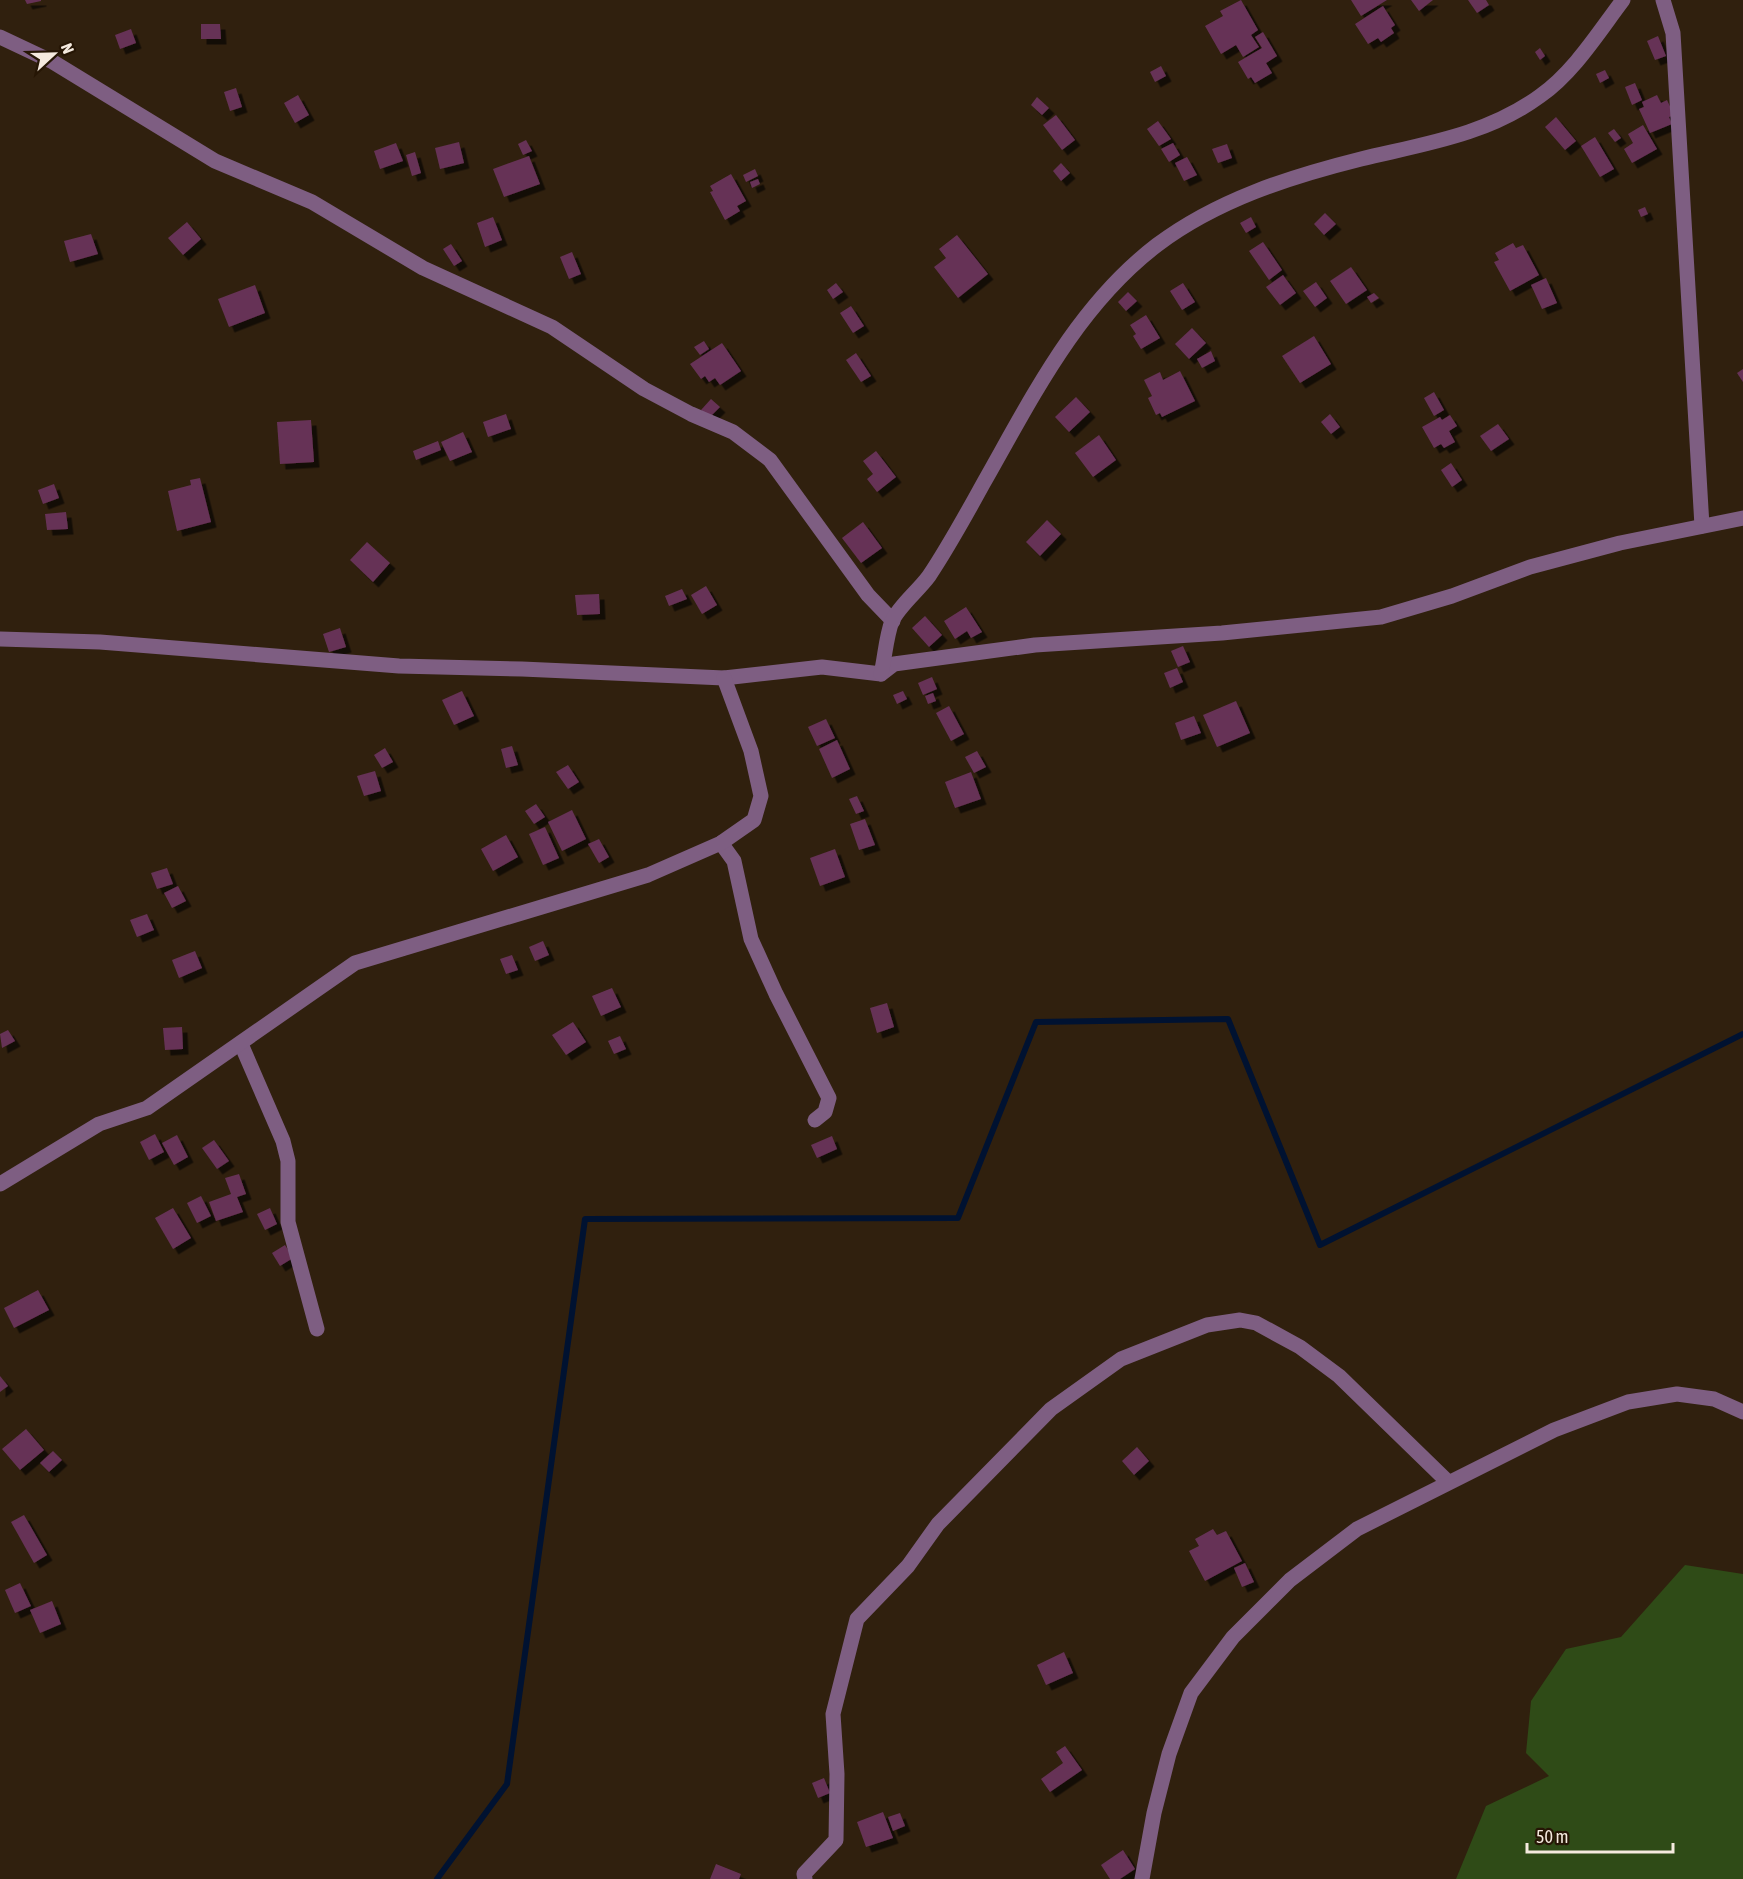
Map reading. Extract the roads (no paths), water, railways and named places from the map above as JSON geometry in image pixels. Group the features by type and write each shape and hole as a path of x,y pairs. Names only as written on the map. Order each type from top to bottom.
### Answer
{"street":[{"path":"881,674 892,621 927,578 956,533 1036,388 1092,306 1126,270 1159,244 1228,202 1286,179 1467,134 1507,118 1542,95 1578,59 1623,0"},
{"path":"1663,0 1673,33 1702,526"},
{"path":"0,37 53,62 215,161 312,202 423,268 552,327 644,389 733,432 770,460 868,595 892,621"},
{"path":"0,639 100,642 399,666 724,678 822,667 881,674 894,664 1035,645 1222,633 1381,617 1452,596 1530,567 1620,543 1743,518"},
{"path":"0,1184 99,1124 147,1108 355,963 648,875 721,843 754,820 761,796 751,751 724,678"},
{"path":"721,843 734,861 751,939 776,994 827,1092 829,1098 825,1112 815,1120"},
{"path":"241,1044 283,1141 288,1161 288,1222 317,1329"},
{"path":"805,1879 804,1874 836,1840 837,1774 832,1714 857,1619 908,1566 938,1524 1051,1410 1106,1368 1121,1359 1207,1325 1240,1320 1256,1323 1300,1347 1339,1376 1448,1482"},
{"path":"1142,1879 1154,1813 1169,1754 1191,1693 1233,1637 1290,1580 1358,1529 1554,1430 1628,1402 1677,1394 1714,1399 1743,1412"}],"waterway":[{"path":"437,1879 507,1784 585,1219 958,1218 1036,1022 1228,1019 1320,1245 1743,1034"}]}
